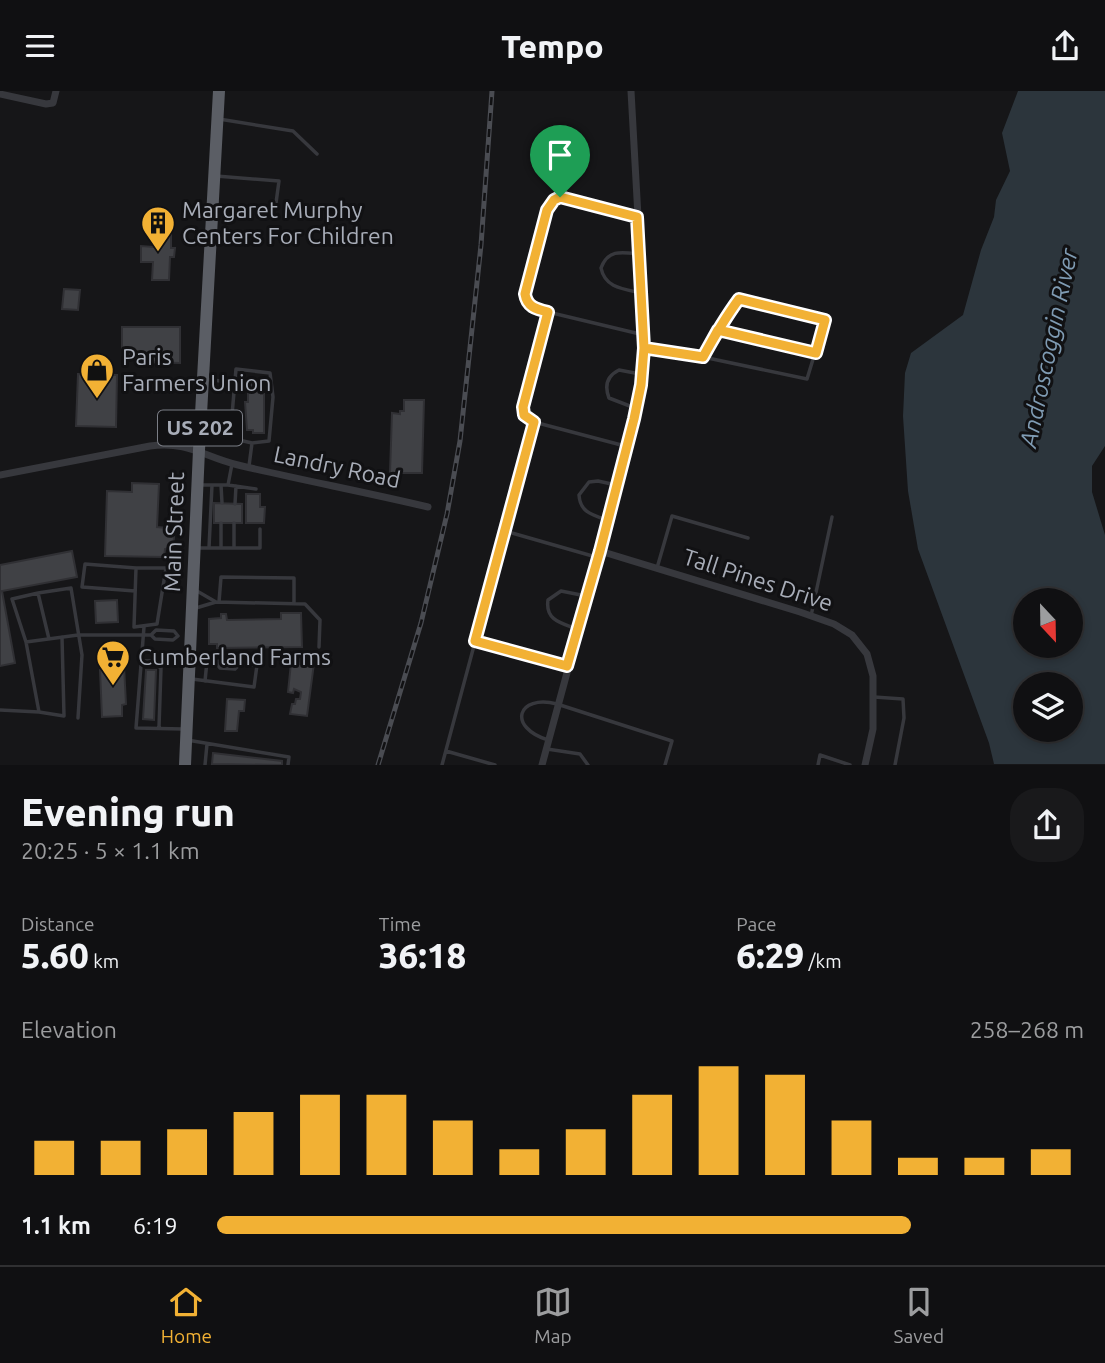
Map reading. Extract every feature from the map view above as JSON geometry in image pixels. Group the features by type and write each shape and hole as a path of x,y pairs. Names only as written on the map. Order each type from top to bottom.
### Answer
{"highway":[{"name":"Main Street","path":"185,765 189,659 184,636 192,608 219,91"}],"street":[{"path":"0,94 46,104 53,103 56,91"},
{"path":"542,765 627,446 642,375 644,335 631,91"},
{"name":"Landry Road","path":"0,475 150,446 176,445 199,450 248,468 428,507"},
{"name":"Tall Pines Drive","path":"599,554 657,568 811,616 845,630 861,645 873,676 873,729 865,765"}],"lane":[{"path":"217,118 293,131 317,154"},
{"path":"214,176 279,181 276,203"},
{"path":"637,217 560,197 554,200 547,210 525,294 529,305 534,309 644,335"},
{"path":"639,254 610,254 604,259 601,268 606,282 642,293"},
{"path":"644,348 703,357 807,379 825,320 739,299 703,357"},
{"path":"548,312 523,407 524,415 534,422 627,446"},
{"path":"718,330 816,353"},
{"path":"236,369 270,373 272,397 269,441 252,443 229,438 235,383 236,369"},
{"path":"636,408 609,398 606,384 619,370 642,375"},
{"path":"203,379 251,385"},
{"path":"261,386 271,387"},
{"path":"442,765 534,422"},
{"path":"248,468 252,443"},
{"path":"229,485 232,464"},
{"path":"607,520 589,514 580,502 579,495 589,482 616,485"},
{"path":"197,485 229,485 256,489"},
{"path":"209,548 212,485"},
{"path":"221,485 222,503"},
{"path":"235,504 236,486"},
{"path":"657,568 672,516 748,538"},
{"path":"811,616 832,517"},
{"path":"220,547 221,523"},
{"path":"234,523 234,547"},
{"path":"195,548 260,548 260,529"},
{"path":"505,531 599,554"},
{"path":"82,587 85,564 166,568 157,624 134,628 136,568"},
{"path":"218,602 221,577 294,578 294,604"},
{"path":"39,712 26,642 12,599 71,587 135,591"},
{"path":"71,587 82,655 78,718"},
{"path":"193,589 218,602"},
{"path":"577,629 548,613 548,600 561,591 586,596"},
{"path":"38,593 49,639"},
{"path":"192,608 218,602 305,604 320,619 319,647"},
{"path":"144,627 142,682 138,695 136,728 159,727 207,744 289,757 288,765"},
{"path":"151,635 156,630 174,631 184,636"},
{"path":"26,642 78,635 151,635 155,639 173,640 184,636"},
{"path":"0,710 64,716 62,638"},
{"path":"475,641 567,666"},
{"path":"188,679 254,687 257,666 189,659"},
{"path":"141,661 151,661 161,668 158,684 159,727"},
{"path":"205,681 206,661"},
{"path":"138,695 144,696"},
{"path":"874,698 903,699 904,718 895,765"},
{"path":"588,765 580,754 547,744 528,732 522,719 524,712 533,702 557,704 673,741 666,765"},
{"path":"137,710 144,711"},
{"path":"154,711 160,711"},
{"path":"205,765 207,744"},
{"path":"446,751 495,765"},
{"path":"818,765 820,755 850,765"}],"water":[{"name":"Androscoggin River","path":"1018,91 1105,91 1105,446 1092,466 1092,492 1105,535 1105,764 994,764 989,743 918,549 908,491 903,416 905,373 911,353 963,315 981,250 994,217 996,200 1010,171 1002,133"}],"building":[{"name":"Margaret Murphy Centers For Children","path":"155,232 171,232 171,248 175,248 174,257 170,257 169,280 152,280 153,262 141,262 141,246 154,247"},
{"path":"64,289 80,290 78,310 62,309"},
{"path":"122,327 180,327 180,363 140,362 140,356 122,355"},
{"name":"Paris Farmers Union","path":"78,374 117,375 116,427 76,426"},
{"path":"251,380 261,380 261,394 264,394 264,433 247,430 245,402 248,402 248,393 251,393"},
{"path":"404,400 424,400 422,473 390,473 392,413 400,414 400,411 404,411"},
{"path":"132,483 159,484 157,527 167,528 174,537 173,547 165,549 164,557 105,556 107,491 132,492"},
{"path":"246,494 260,494 260,507 265,507 264,523 246,523"},
{"path":"214,503 242,504 242,523 214,523"},
{"path":"72,551 77,577 2,591 15,663 0,666 0,565"},
{"path":"117,600 118,622 96,623 95,601"},
{"path":"281,613 301,613 302,647 217,648 217,644 209,644 209,619 221,618 221,614 226,614 227,620 281,619"},
{"path":"301,655 315,656 307,716 290,714 292,704 295,704 296,699 300,699 301,692 294,689 293,693 288,692 291,663 300,664"},
{"name":"Cumberland Farms","path":"124,666 126,704 122,705 122,716 102,717 100,670"},
{"name":"Cumberland Farms","path":"146,670 156,670 154,720 143,719"},
{"path":"227,699 245,700 244,711 239,711 237,731 225,731"},
{"path":"213,753 282,761 282,765 212,764"}],"railway":[{"path":"378,765 421,623 447,514 460,441 481,245 492,91"}],"place":[{"name":"Margaret Murphy Centers For Children","path":"158,253"},
{"name":"Paris Farmers Union","path":"97,400"},
{"name":"Cumberland Farms","path":"113,687"}],"route":[{"path":"560,197 554,200 547,210 525,294 526,301 534,309 548,312 523,407 524,415 534,422 475,641 567,666 634,419 641,385 644,348 703,357 718,330 816,353 825,320 739,299 726,316 718,330 703,357 644,348 637,217 560,197"}]}
